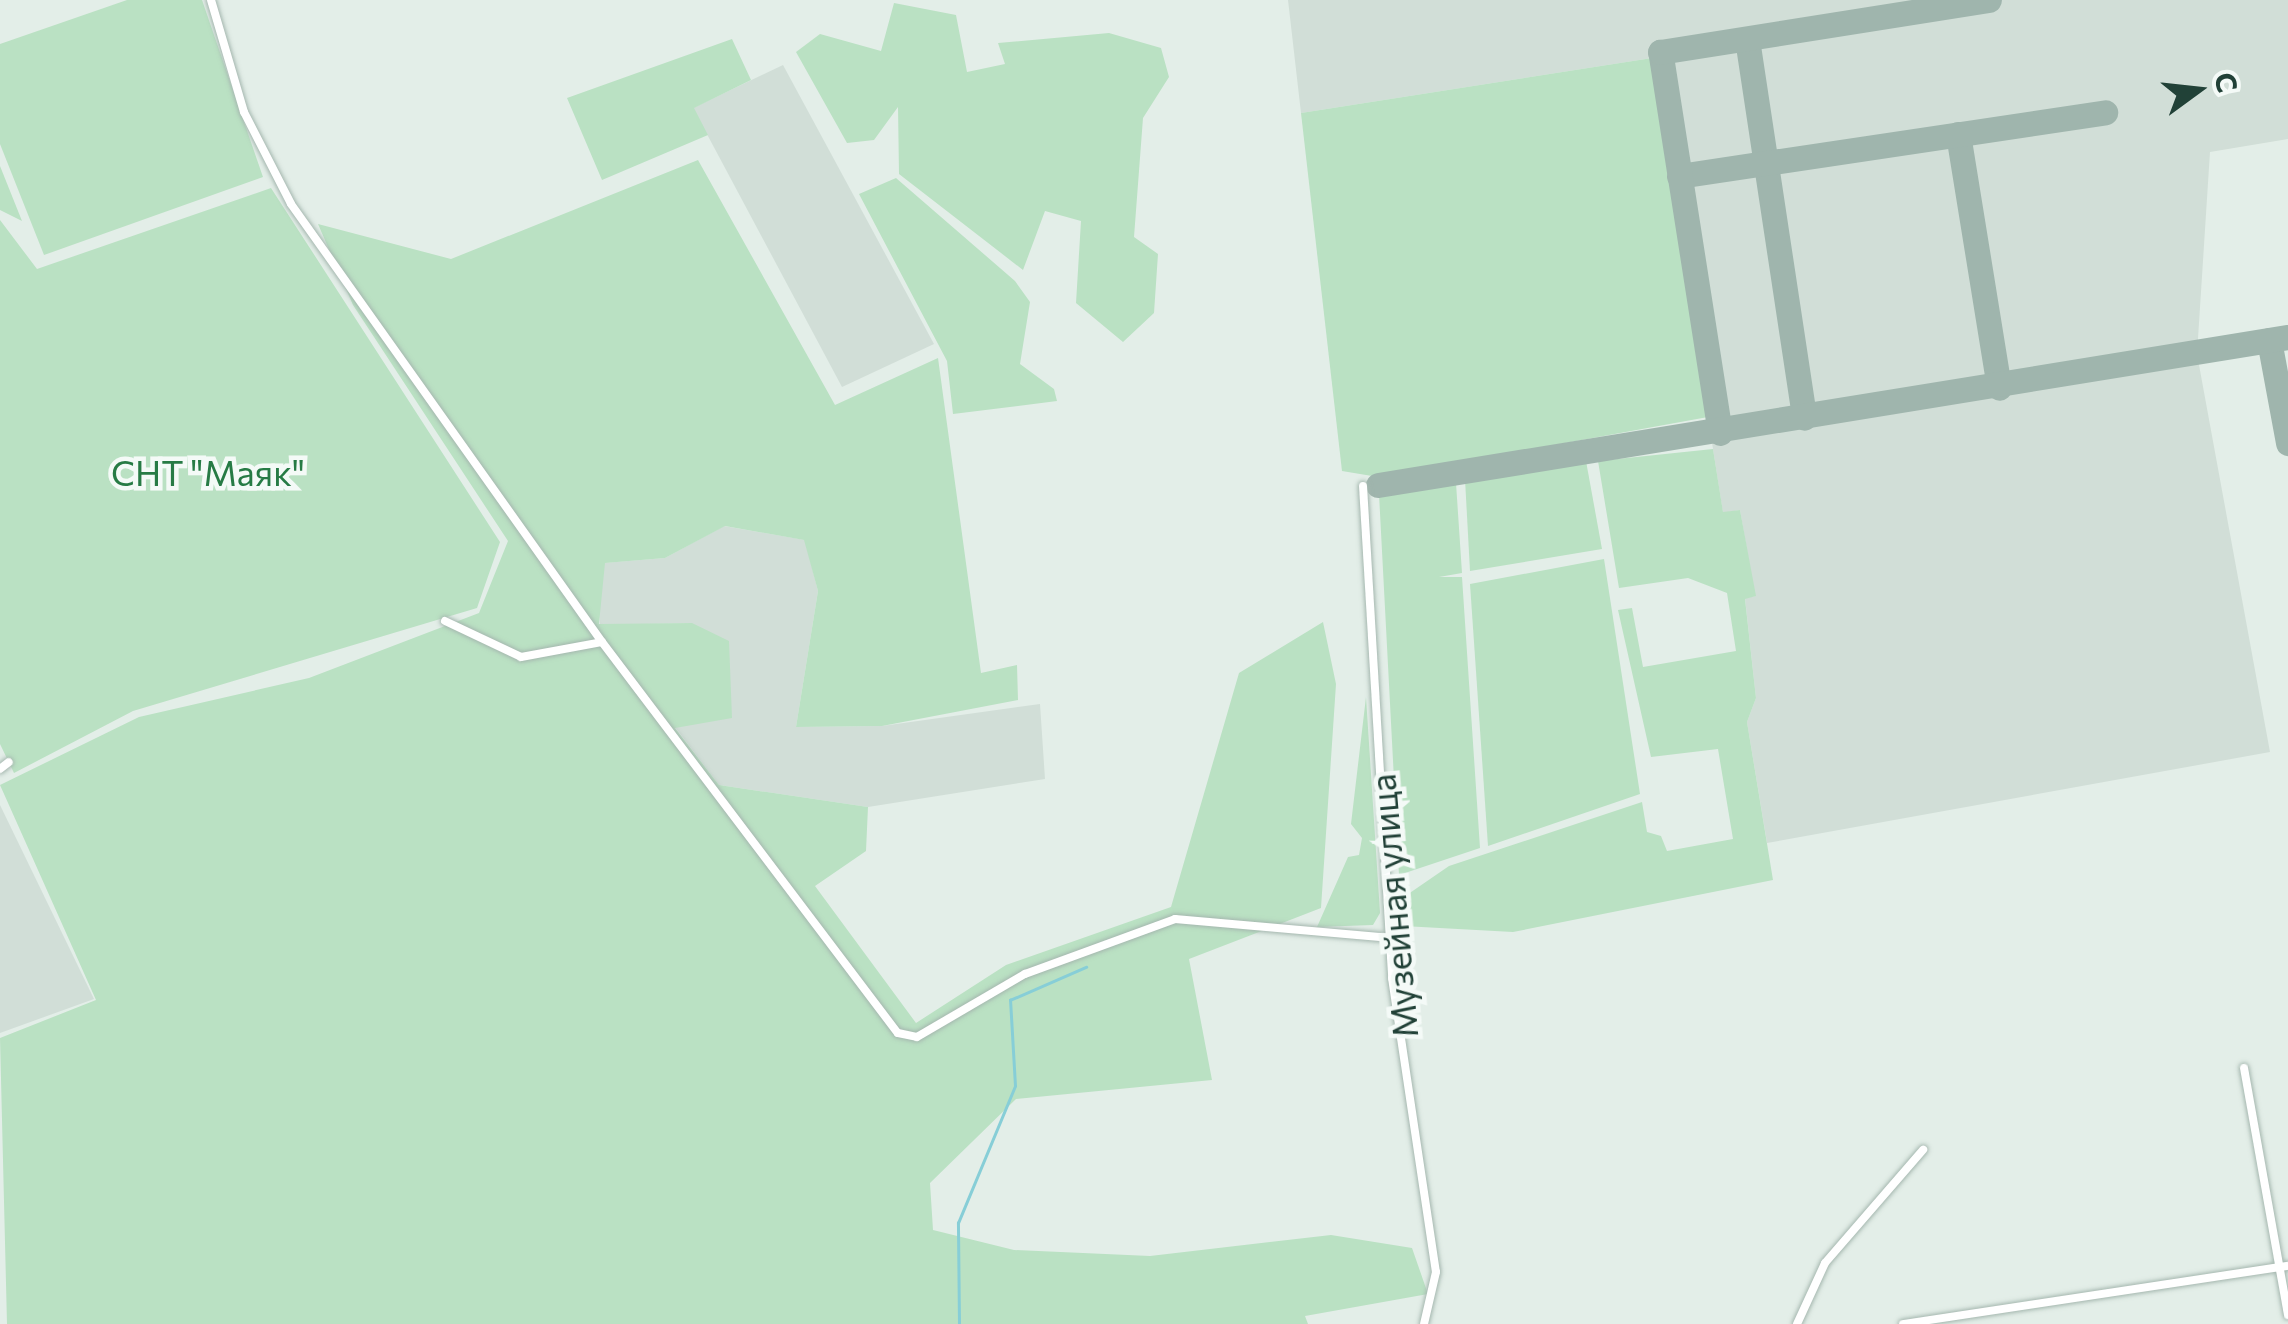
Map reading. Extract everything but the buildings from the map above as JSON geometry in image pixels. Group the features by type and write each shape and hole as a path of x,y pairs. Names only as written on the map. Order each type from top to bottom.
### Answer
{"street":[{"path":"211,0 274,178 602,642 898,1032 917,1037 1025,974 1175,919 1390,938"},
{"name":"Музейная улица","path":"1363,486 1390,938 1436,1272 1424,1324"},
{"path":"445,621 521,657 602,642"},
{"path":"0,770 9,762"},
{"path":"2244,1068 2284,1267 2288,1316"},
{"path":"1797,1324 1826,1263 1922,1150"},
{"path":"1903,1324 2284,1267"}],"shaded area":[{"path":"1288,0 2288,0 2288,139 2210,152 2197,354 2270,752 1767,843 1747,722 1756,698 1745,598 1755,596 1740,510 1723,513 1652,58 1301,113"},
{"path":"783,65 934,344 842,387 693,108"},
{"path":"724,526 805,540 818,591 796,727 882,726 1040,704 1045,779 868,807 719,785 675,727 692,623 600,625 597,594 604,563 665,558"},
{"path":"0,805 94,999 0,1033"}],"green space":[{"path":"127,0 202,0 263,177 44,255 0,144 0,44"},
{"path":"894,3 956,15 967,72 1005,64 998,43 1109,33 1161,48 1169,77 1143,118 1134,237 1158,254 1154,313 1123,342 1076,303 1081,221 1045,211 1023,270 899,174 898,107 874,140 847,143 796,52 820,34 881,51"},
{"path":"732,39 751,80 694,108 708,135 602,180 567,98"},
{"path":"1652,58 1708,417 1378,477 1342,471 1301,113"},
{"path":"698,160 835,405 938,358 981,673 1017,665 1018,700 882,726 796,727 818,591 804,540 725,526 665,558 605,563 599,624 692,623 729,641 732,718 675,728 719,785 868,807 866,851 815,886 916,1023 1006,965 1171,907 1239,673 1323,622 1336,684 1321,908 1189,959 1212,1080 1016,1099 930,1183 933,1230 1014,1250 1150,1256 1331,1235 1412,1248 1428,1294 1305,1316 1308,1324 7,1324 0,1038 96,1000 0,785 139,717 309,678 479,613 508,541 353,305 318,224 451,259"},
{"path":"0,166 22,221 0,210"},
{"path":"896,178 1015,281 1030,302 1020,364 1054,389 1057,401 953,414 947,361 859,194"},
{"name":"СНТ \"Маяк\"","path":"271,188 500,542 477,608 133,711 14,773 0,744 0,220 37,269"},
{"path":"1713,449 1723,512 1740,510 1756,596 1745,599 1756,698 1747,722 1773,880 1513,932 1403,926 1401,899 1449,866 1642,802 1647,832 1661,836 1667,851 1733,839 1718,749 1651,757 1618,610 1632,608 1643,667 1736,651 1727,593 1688,578 1619,588 1598,461"},
{"path":"1586,461 1602,549 1470,571 1465,479"},
{"path":"1456,483 1462,573 1439,577 1462,577 1480,848 1399,875 1379,494"},
{"path":"1604,559 1640,794 1488,846 1470,584"},
{"path":"1366,697 1380,913 1373,925 1317,927 1348,857 1359,855 1362,838 1351,824"}],"waterway":[{"path":"959,1324 958,1223 1015,1086 1010,1000 1086,967"}],"taxiway":[{"path":"1720,433 1660,52 1989,0"},
{"path":"1747,39 1804,418"},
{"path":"1679,176 2105,112"},
{"path":"1958,134 1999,388"},
{"path":"1378,485 2288,337"},
{"path":"2269,340 2288,443"}]}
